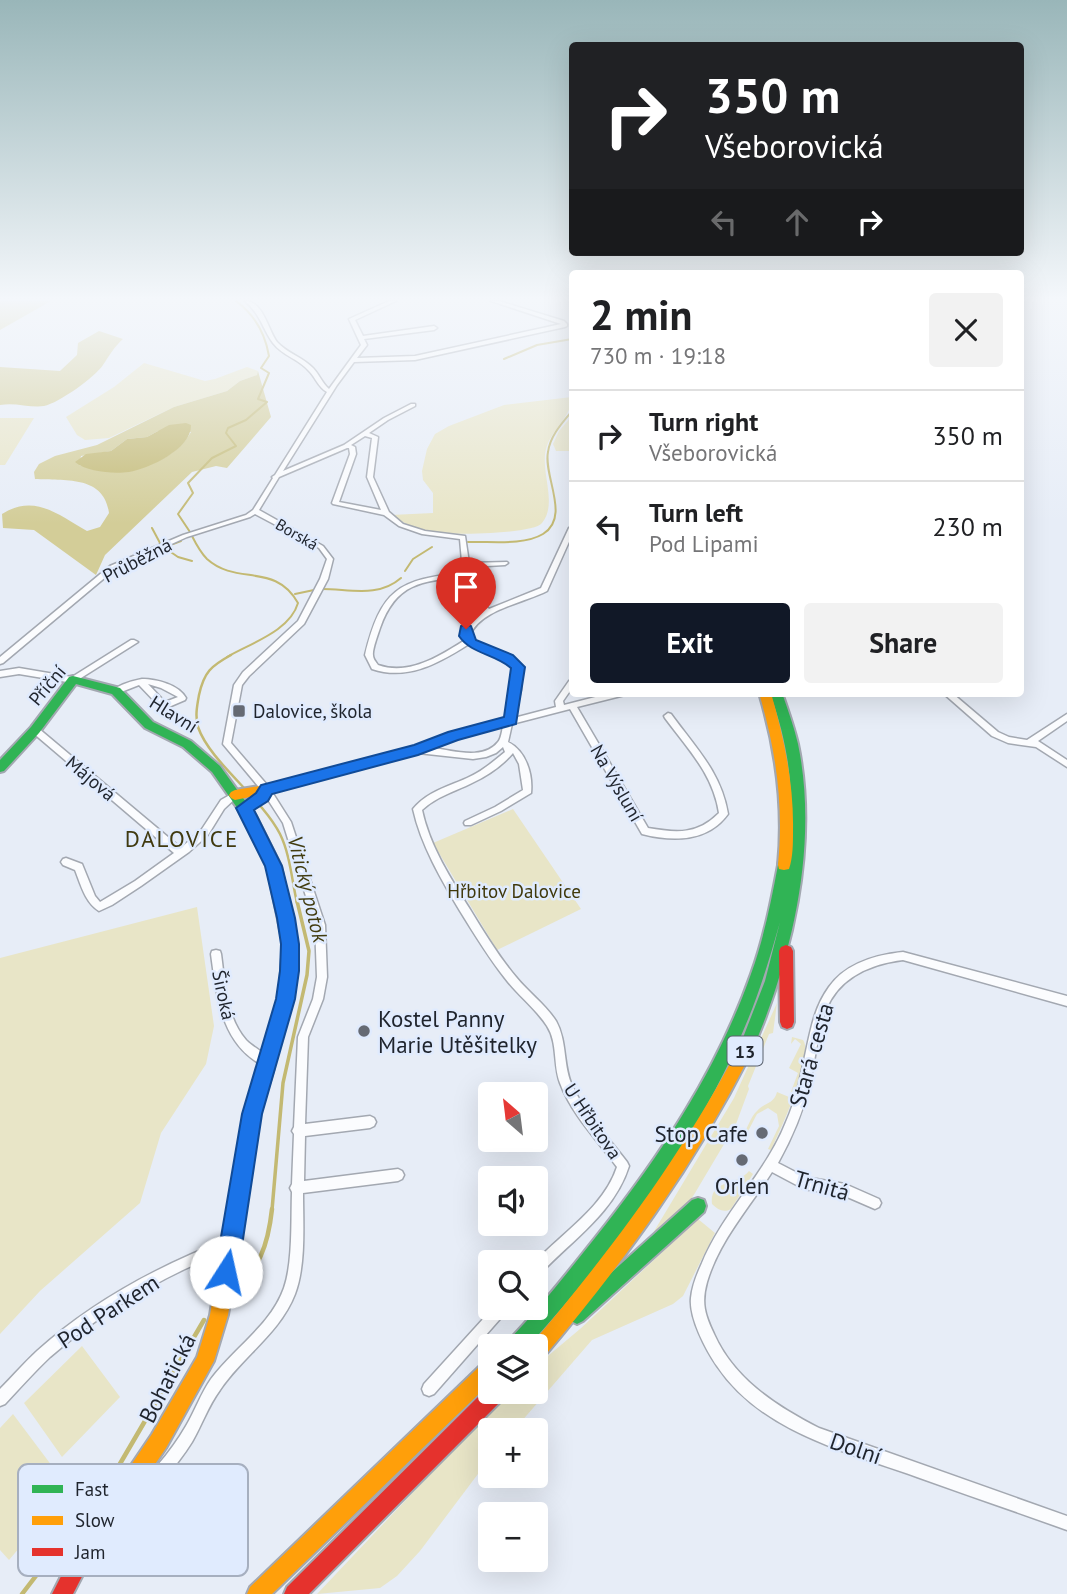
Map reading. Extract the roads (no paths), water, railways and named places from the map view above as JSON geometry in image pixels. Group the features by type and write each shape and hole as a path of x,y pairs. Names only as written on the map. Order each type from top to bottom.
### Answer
{"main road":[{"path":"73,680 116,691"},
{"name":"Příční","path":"0,768 35,730 73,680"},
{"name":"Hlavní","path":"116,691 149,725 203,755 251,797"},
{"name":"13","path":"525,1334 621,1223 652,1180 687,1129 718,1072 741,1020 772,936 787,844 782,751 766,697"},
{"name":"13","path":"548,1338 636,1232 702,1135 732,1080 755,1026 786,938 798,829 794,750 777,697"},
{"name":"Bohatická","path":"145,1464 205,1361 219,1315 243,1157 266,1062 286,999 290,944 274,866 251,797"},
{"path":"786,938 787,1022"},
{"path":"548,1341 698,1206"},
{"path":"257,1594 478,1382"},
{"path":"294,1594 484,1404"},
{"name":"Bohatická","path":"62,1594 74,1576"}],"street":[{"path":"314,375 322,388 331,392"},
{"name":"Borská","path":"251,797 227,744 237,685 251,668 301,622 324,579 330,559 321,547 255,511 342,375"},
{"path":"275,477 346,446 386,419 413,405"},
{"path":"365,434 375,437 370,477 386,513"},
{"path":"346,446 352,447 353,454 334,501 386,513 401,525 424,533 463,537 465,575 469,592 488,613"},
{"name":"Průběžná","path":"0,661 112,568 184,536 248,516 255,511"},
{"path":"505,744 518,667 509,659 469,640 466,636 468,626 488,613 544,589 569,544"},
{"path":"465,565 505,563"},
{"path":"465,575 412,582 392,595 369,656 375,667 382,671 398,672 418,667 469,640"},
{"name":"Příční","path":"73,680 134,642"},
{"path":"0,674 19,671 73,680"},
{"path":"116,691 142,683 157,681 182,696 178,702 164,706 142,683"},
{"path":"560,708 559,701 569,687"},
{"path":"66,862 79,867 91,898 99,907 117,898 205,832 219,805 418,750 454,736 511,720 605,697"},
{"path":"952,697 995,734 1008,740 1030,741 1047,749 1067,764"},
{"name":"Na Výsluní","path":"572,705 645,831 683,838 715,824 724,814 722,793 694,749 668,716"},
{"path":"1030,741 1067,718"},
{"name":"Májová","path":"35,730 179,852"},
{"path":"418,750 473,757 505,744"},
{"path":"468,823 498,810 528,791 523,764 517,750 505,744"},
{"name":"U Hřbitova","path":"505,744 509,753 484,773 436,792 417,809 417,820 428,846 494,955 552,1024 565,1082 623,1166 621,1176 596,1210 548,1258"},
{"path":"168,1464 188,1436 216,1384 272,1324 292,1287 295,1273 303,1037 318,999 322,977 320,925 287,822 251,797"},
{"name":"Široká","path":"216,954 226,1018 233,1032 250,1053 266,1062"},
{"name":"Stará cesta","path":"697,1306 700,1287 714,1248 770,1165 789,1129 802,1094 825,999 841,979 854,969 886,957 903,956 1067,1001"},
{"path":"298,1131 370,1122"},
{"name":"Trnitá","path":"770,1165 804,1184 845,1190 875,1203"},
{"path":"296,1188 398,1175"},
{"name":"Pod Parkem","path":"0,1399 45,1353 95,1314 194,1257 231,1244"},
{"name":"Dolní","path":"697,1306 710,1344 725,1369 763,1405 789,1422 1067,1523"},
{"path":"429,1389 491,1320"}],"waterway":[{"name":"Vitický potok","path":"190,532 178,514 193,493 188,483 212,458 236,446 226,433 228,428 246,420 267,402 258,399 268,375"},
{"path":"468,542 526,540 543,534 551,527 556,507 547,462 548,452 554,435 569,415"},
{"path":"152,528 160,543"},
{"name":"Vitický potok","path":"192,536 205,557 219,567 278,583 289,590 298,603 294,613 278,629 227,657"},
{"path":"165,547 181,541"},
{"path":"162,546 178,557 192,561"},
{"path":"405,571 413,559 432,547"},
{"path":"322,589 373,590 383,588 401,578"},
{"path":"295,594 314,590"},
{"name":"Vitický potok","path":"231,655 213,666 203,681 197,707 198,727 213,753 272,820 280,834 297,903"},
{"name":"Vitický potok","path":"272,1210 283,1083 307,975 309,951 297,901"},
{"name":"Vitický potok","path":"232,1295 249,1276 261,1256 272,1209"},
{"name":"Vitický potok","path":"120,1464 204,1320"},
{"name":"Vitický potok","path":"22,1594 36,1576"}],"place":[{"name":"Dalovice, škola","path":"239,711"},
{"name":"Kostel Panny Marie Utěšitelky","path":"364,1031"},
{"name":"Stop Cafe","path":"762,1133"},
{"name":"Orlen","path":"742,1160"}],"district":[{"name":"DALOVICE","path":"182,838"}],"park label":[{"name":"Hřbitov Dalovice","path":"514,891"}]}
